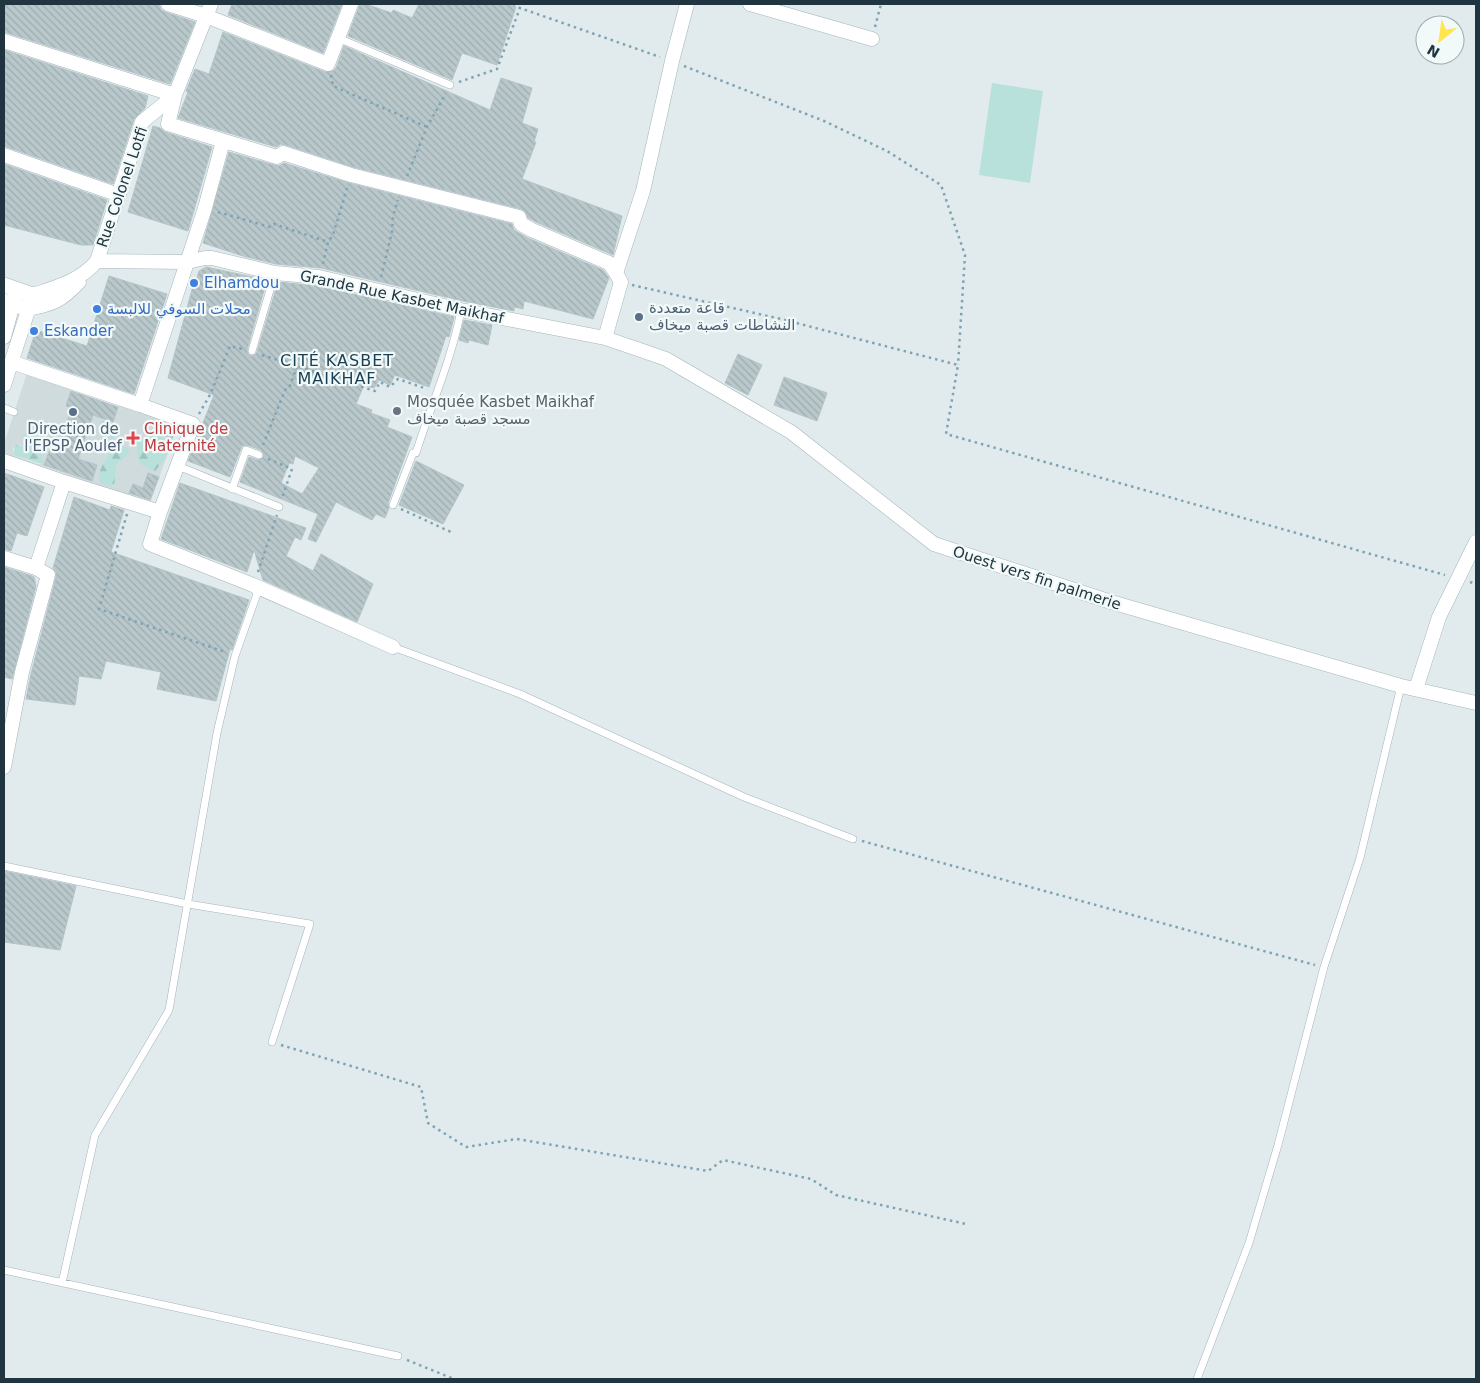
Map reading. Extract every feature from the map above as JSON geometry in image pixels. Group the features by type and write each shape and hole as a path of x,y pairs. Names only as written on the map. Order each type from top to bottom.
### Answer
{"street":[{"path":"168,4 208,10 328,64 351,4"},
{"path":"605,338 643,191 672,61 687,4"},
{"path":"750,4 872,39"},
{"name":"Rue Colonel Lotfi","path":"31,302 57,302 69,293 94,265 142,122 175,94 208,10"},
{"path":"4,41 175,94 168,124 277,158 283,153 351,175 519,217 521,224 532,230 608,263 619,278"},
{"path":"140,405 205,208 223,140"},
{"path":"4,155 119,195"},
{"name":"Grande Rue Kasbet Maikhaf","path":"94,265 187,262 212,258 275,273 319,278 462,310 605,338 646,352"},
{"path":"4,385 31,302 9,295 4,333 19,337"},
{"name":"Ouest vers fin palmerie","path":"646,352 666,359 791,432 934,544 1111,602 1400,686 1476,703"},
{"path":"11,362 193,424 150,544 253,585 392,647"},
{"path":"4,461 160,512"},
{"path":"36,568 64,482"},
{"path":"1416,689 1440,617 1476,542"},
{"path":"4,558 36,568 48,575 22,672 4,767"}],"lane":[{"path":"338,38 450,85"},
{"path":"252,351 275,273"},
{"path":"393,505 413,453 416,453 457,334 462,310"},
{"path":"4,408 14,412"},
{"path":"232,489 246,450 259,455"},
{"path":"178,466 280,507"},
{"path":"62,1283 95,1135 169,1010 217,732 235,656 257,594 253,585"},
{"path":"392,647 520,694 744,797 853,839"},
{"path":"1197,1379 1250,1243 1278,1145 1324,967 1360,858 1400,686"},
{"path":"4,866 188,904 310,924 272,1042"},
{"path":"4,1270 398,1356"}],"path":[{"path":"872,39 881,4"},
{"path":"450,85 497,69 520,8"},
{"path":"328,64 333,86 426,127"},
{"path":"824,121 887,151 941,185 965,256 958,365 946,434 1476,584"},
{"path":"319,278 328,242 333,235 351,175"},
{"path":"205,208 270,227 274,224 328,242"},
{"path":"619,278 958,365"},
{"path":"193,424 211,393 230,346 252,351 375,391 380,382 390,387 398,379 436,392"},
{"path":"253,585 292,469 259,455 285,390 289,388 297,367"},
{"path":"130,503 99,609 235,656"},
{"path":"393,505 451,532"},
{"path":"853,839 1324,967"},
{"path":"272,1042 421,1087 428,1123 466,1147 517,1139 708,1171 723,1160 812,1179 836,1195 966,1224"},
{"path":"398,1356 454,1379"}],"shaded area":[{"name":"Clinique de Maternité","path":"27,373 179,423 150,503 4,453 4,444","holes":["72,389 119,405 113,422 93,415 78,459 97,465 92,481 44,465 49,449 56,452 72,408 66,406","165,420 176,425 172,437 161,434","27,441 40,442 42,464 13,455 13,448 19,445 26,446","113,447 121,447 120,460 114,472 116,478 104,462","148,473 158,477 149,501 129,494 133,484 143,488"]}],"green space":[{"path":"992,83 1043,91 1030,183 979,175"},
{"path":"103,421 115,427 116,436 112,439 103,437 99,429 99,423"},
{"path":"32,432 40,439 39,446 42,464 13,455 15,445 26,446 27,443 24,436"},
{"path":"157,433 163,438 168,447 165,459 155,471 140,464 137,442 144,439 151,441 152,437"},
{"path":"112,447 127,447 129,449 128,455 117,465 114,485 108,486 100,482 99,477 101,468"}],"building":[{"path":"4,4 159,4 161,10 165,12 195,22 170,84 4,32"},
{"path":"232,4 342,4 323,53 228,15"},
{"path":"360,4 392,13 393,10 412,18 419,4 506,4 516,7 497,65 462,53 452,80 348,36"},
{"path":"223,32 325,72 333,71 336,68 344,46 490,110 501,78 532,88 522,123 538,129 534,142 536,142 522,179 622,216 613,255 528,218 525,211 521,209 353,167 286,145 281,144 276,147 178,118 195,69 209,74"},
{"path":"4,50 148,96 145,108 134,119 113,184 4,146"},
{"path":"153,126 165,132 212,147 188,231 128,212"},
{"path":"229,152 279,166 284,163 349,183 512,224 514,230 528,238 603,270 609,278 593,319 524,301 523,309 514,307 514,311 321,268 276,264 203,243"},
{"path":"4,164 107,200 93,245 81,245 4,225"},
{"path":"206,267 267,280 247,350 251,356 257,352 278,282 318,286 454,317 449,337 446,336 429,387 395,375 390,385 379,380 374,388 364,385 356,404 372,410 371,413 390,420 387,427 412,437 388,503 389,508 385,518 376,514 372,520 336,502 316,542 308,539 318,514 240,482 249,457 258,460 262,459 264,455 261,450 247,445 242,446 230,477 188,461 214,395 168,378 194,282 199,271","holes":["295,456 319,468 302,494 281,483 289,463 293,464"]},
{"path":"109,276 167,294 134,394 27,358 36,330 87,346"},
{"path":"464,320 492,325 488,345 469,340 468,343 459,340"},
{"path":"738,354 762,365 748,395 725,383"},
{"path":"784,377 827,393 817,421 774,405"},
{"path":"71,391 118,407 113,422 93,415 78,459 97,465 92,481 44,465 50,449 56,452 72,408 66,406"},
{"path":"164,423 176,427 172,438 160,434"},
{"path":"416,461 464,485 443,524 399,505"},
{"path":"4,473 44,487 27,536 17,533 11,551 4,549"},
{"path":"148,473 159,477 150,500 129,493 133,484 143,488"},
{"path":"180,483 306,528 301,540 295,537 286,556 313,571 321,554 373,584 357,622 263,580 254,550 247,572 161,539"},
{"path":"74,497 110,510 111,506 124,510 111,552 249,600 232,650 230,649 216,701 157,689 161,672 106,661 101,679 79,676 75,705 26,699 56,577 56,572 53,568"},
{"path":"4,567 34,577 36,586 12,679 4,677"},
{"path":"4,871 76,886 60,950 4,942"}],"place":[{"name":"Elhamdou","path":"194,283"},
{"name":"محلات السوفي للالبسة","path":"97,309"},
{"name":"قاعة متعددة النشاطات قصبة ميخاف","path":"639,317"},
{"name":"Eskander","path":"34,331"},
{"name":"Mosquée Kasbet Maikhaf مسجد قصبة ميخاف","path":"397,411"},
{"name":"Direction de l'EPSP Aoulef","path":"73,412"},
{"name":"Clinique de Maternité","path":"133,438"}],"district":[{"name":"CITÉ KASBET MAIKHAF","path":"337,369"}]}
